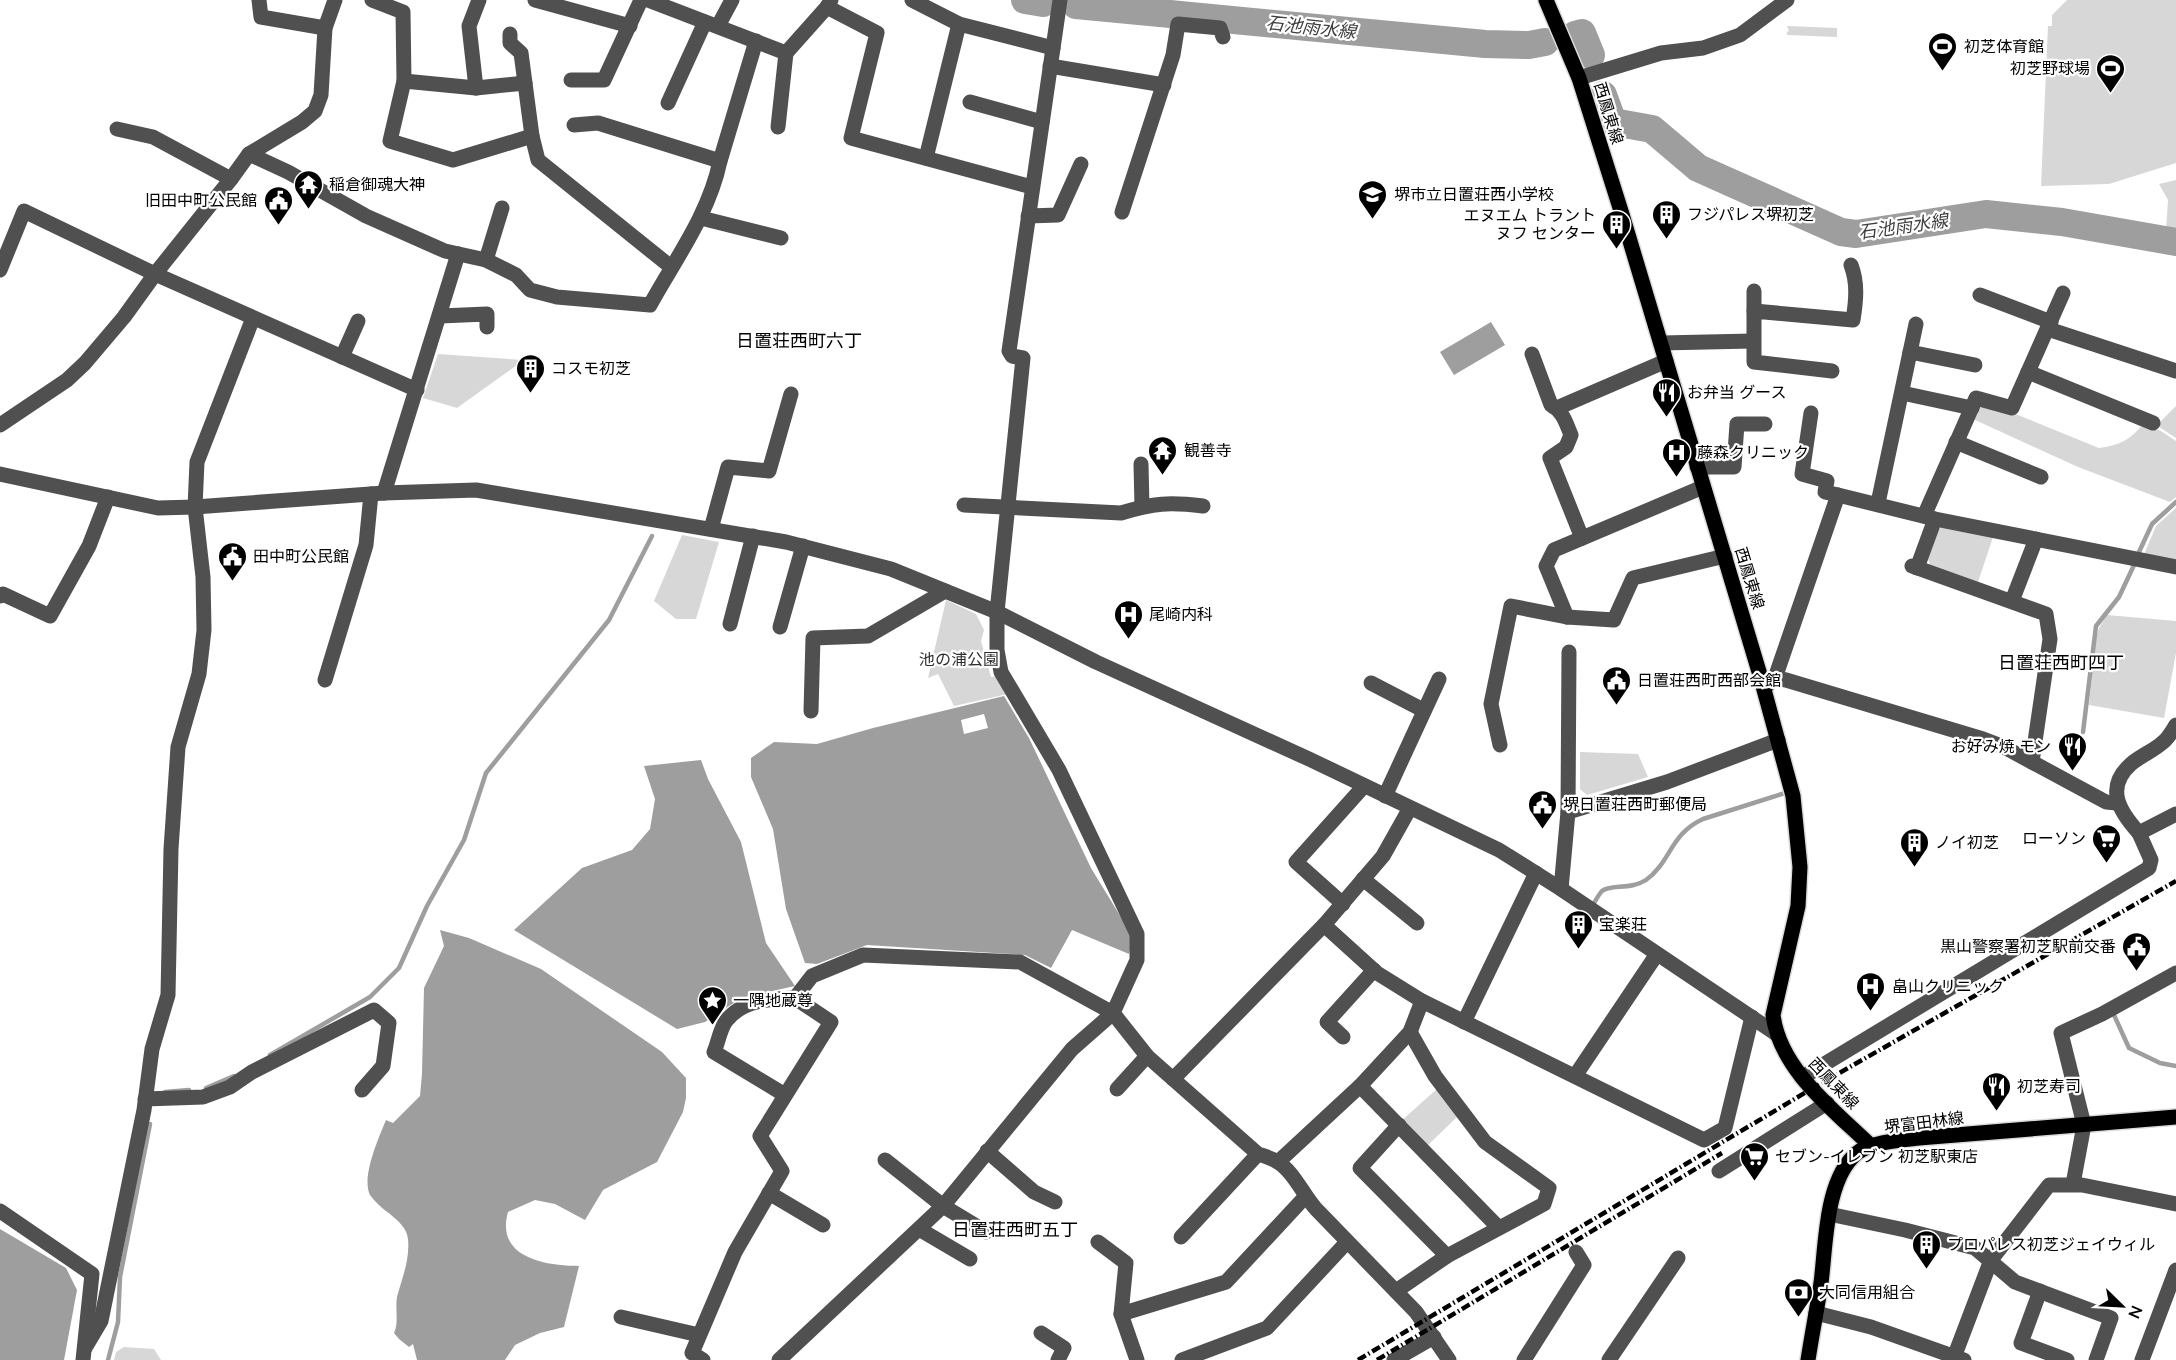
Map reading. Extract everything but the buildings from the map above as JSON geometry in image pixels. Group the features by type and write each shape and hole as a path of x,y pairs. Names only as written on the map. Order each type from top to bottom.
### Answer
{"main road":[{"name":"西鳳東線","path":"1546,0 1579,78 1703,488 1770,683 1778,740 1793,796 1800,867 1797,915 1773,1016 1775,1033 1795,1068 1872,1147"},
{"name":"堺富田林線","path":"1808,1360 1828,1214 1846,1165 1858,1152 1891,1142 1919,1138 2176,1118"}],"street":[{"path":"260,0 261,18 325,28"},
{"path":"0,425 67,380 85,363 124,317 249,154 302,122 315,111 321,95 325,28 335,0"},
{"path":"372,0 403,12 404,81 390,141 453,160 532,136"},
{"path":"476,88 469,27 479,0"},
{"path":"535,0 630,26"},
{"path":"571,80 604,80 641,0"},
{"path":"648,0 786,53"},
{"path":"668,103 712,24 732,0"},
{"path":"912,0 959,24 1053,48"},
{"path":"779,1360 857,1284 943,1206 1072,1049 1113,1013 1137,960 1137,934 1059,770 1001,672 997,650 997,612 1023,358 1012,356 1009,351 1060,0"},
{"path":"1579,78 1661,53 1703,48 1740,36 1787,0"},
{"path":"778,127 786,53 829,3 878,33 851,138 1032,187"},
{"path":"926,158 959,24"},
{"path":"1122,212 1173,55 1178,24 1220,28 1223,37"},
{"path":"510,34 510,43 521,53 532,136 538,160 671,267"},
{"path":"249,154 288,172 366,216 445,251 486,260 516,275 530,290 557,297 650,305 701,218 716,181 756,41"},
{"path":"1050,66 1164,84"},
{"path":"404,81 476,88 525,83"},
{"path":"970,102 1042,122"},
{"path":"574,125 598,123 720,161"},
{"path":"117,129 153,137 231,179"},
{"path":"1028,216 1058,215 1081,164"},
{"path":"486,260 502,208"},
{"path":"0,270 24,211 155,274 417,390"},
{"path":"701,218 781,237"},
{"path":"325,680 366,545 377,494 417,390 458,254"},
{"path":"1754,311 1853,320 1857,298 1855,275 1851,265"},
{"path":"1754,291 1754,362 1832,371"},
{"path":"2032,762 2050,639 2046,614 1915,567 1929,518 1956,442 1976,398 2012,408 2063,293"},
{"path":"1980,295 2049,325 2176,371"},
{"path":"440,316 487,314 487,327"},
{"path":"84,1354 101,1321 145,1099 152,1049 168,995 171,849 178,747 199,674 204,630 203,577 195,507 197,462 253,318"},
{"path":"342,357 358,321"},
{"path":"1878,503 1916,324"},
{"path":"1661,343 1754,340"},
{"path":"1910,352 1975,365"},
{"path":"1532,354 1551,405 1557,408 1564,418 1571,435 1566,447 1550,458 1582,538"},
{"path":"1557,408 1666,361"},
{"path":"2028,372 2153,423"},
{"path":"1902,393 1972,408"},
{"path":"711,529 728,466 769,471 791,394"},
{"path":"1811,413 1805,430 1803,474 1827,481 1825,492 1878,503 1929,518 2176,567"},
{"path":"1697,467 1734,467 1737,424 1766,424"},
{"path":"1956,442 2041,477"},
{"path":"1141,464 1142,507"},
{"path":"0,474 158,508 477,490 753,536 891,569 997,612 1096,662 1499,850 1775,1033"},
{"path":"1567,617 1546,567 1554,550 1703,488"},
{"path":"1838,495 1770,683 1983,739 2004,747 2106,802 2117,803"},
{"path":"0,596 3,594 50,616 89,546 108,497"},
{"path":"964,505 1121,513 1170,502 1203,506"},
{"path":"730,624 753,536"},
{"path":"2012,601 2036,539"},
{"path":"780,627 802,546"},
{"path":"1500,745 1491,704 1511,606 1567,617 1614,620 1633,578 1725,556"},
{"path":"811,711 813,638 868,636 945,591"},
{"path":"1561,889 1568,812 1569,652"},
{"path":"1385,796 1439,679"},
{"path":"1371,683 1423,710"},
{"path":"1803,1077 2149,868 2151,860 2139,833 2117,803 2117,794 2121,778 2130,765 2164,742 2176,724"},
{"path":"1568,812 1667,782 1778,740"},
{"path":"1343,904 1296,862 1364,786"},
{"path":"1173,1079 1343,904 1383,856 1410,808"},
{"path":"2139,833 2176,814"},
{"path":"1464,1022 1536,873"},
{"path":"1364,879 1417,923"},
{"path":"1324,925 1374,970 1422,1000 1704,1140 1725,1128 1752,1017"},
{"path":"1575,1076 1657,954"},
{"path":"795,998 812,976 863,955 1020,962 1113,1013 1147,1056 1258,1154 1278,1162 1294,1178 1305,1197 1416,1312 1449,1360"},
{"path":"1343,1037 1327,1022 1374,970"},
{"path":"2073,1184 2084,1125 2061,1033 2102,1014 2176,973"},
{"path":"703,1360 692,1353 699,1335 735,1252 782,1171 760,1136 831,1022 795,998 772,999 741,1006 725,1022 714,1052 785,1095"},
{"path":"1278,1162 1360,1086 1410,1032 1422,1000"},
{"path":"145,1099 203,1097 231,1087 252,1072 374,1010 389,1023 383,1066 362,1090"},
{"path":"1396,1292 1447,1256 1544,1204 1549,1188 1485,1142 1435,1076 1410,1032"},
{"path":"1117,1089 1147,1056"},
{"path":"1360,1086 1499,1228"},
{"path":"1719,1171 1827,1103"},
{"path":"1399,1125 1360,1168 1447,1256"},
{"path":"987,1150 1034,1192 1055,1202"},
{"path":"1181,1237 1258,1154"},
{"path":"885,1161 943,1206 986,1232"},
{"path":"1816,1313 1871,1327 1957,1359 1991,1260 2049,1185 2073,1184 2176,1204"},
{"path":"769,1193 823,1226"},
{"path":"1121,1314 1227,1282 1305,1197"},
{"path":"0,1210 92,1274 84,1354"},
{"path":"1828,1214 1975,1248 2015,1282 2111,1318 2096,1360"},
{"path":"919,1229 970,1259"},
{"path":"1098,1242 1126,1263 1121,1314 1137,1360"},
{"path":"1182,1360 1267,1328 1347,1242"},
{"path":"1524,1360 1584,1265 1576,1251"},
{"path":"1609,1360 1678,1258"},
{"path":"2142,1360 2176,1270"},
{"path":"2040,1292 2021,1343 2067,1360"},
{"path":"621,1317 699,1335"},
{"path":"1041,1333 1064,1348 1058,1360"},
{"path":"1394,1360 1434,1337"}],"green space":[{"name":"初芝野球場","path":"2067,0 2176,0 2176,163 2109,184 2041,186 2048,26 2052,26 2052,15"},
{"path":"1787,26 1837,28 1837,37 1787,35 1789,31"},
{"path":"2176,180 2176,232 2166,230 2168,200 2159,184"},
{"path":"438,354 524,360 457,408 423,398"},
{"path":"1983,405 2018,415 2099,448 2124,441 2143,424 2161,431 2176,441 2176,497 2170,502 2078,467 1973,419 1977,410"},
{"path":"2176,406 2176,438 2159,427 2161,421"},
{"path":"2176,508 2176,563 2143,557 2156,526"},
{"path":"1945,526 1993,537 1978,582 1930,565 1928,559 1939,529"},
{"path":"682,535 719,542 696,619 676,619 654,601"},
{"name":"池の浦公園","path":"946,600 976,614 984,630 981,641 991,677 997,676 1008,694 954,706 938,674 928,678"},
{"path":"2107,615 2176,621 2176,653 2164,718 2089,705 2096,638"},
{"path":"1580,752 1638,754 1648,777 1587,795 1580,789"},
{"path":"1437,1089 1457,1117 1427,1146 1401,1121"},
{"path":"124,1347 154,1349 161,1360 114,1360 116,1352"}],"shaded area":[{"path":"1491,322 1505,345 1454,375 1440,352"},
{"path":"1004,696 1029,738 1091,868 1133,937 1129,954 1072,930 1051,968 1025,955 867,945 817,964 805,963 786,909 773,829 751,777 751,758 774,742 817,744","holes":["984,714 988,728 964,734 961,720"]},
{"path":"701,760 708,779 741,842 766,943 795,986 741,998 705,1022 677,1029 514,930 582,868 632,850 650,829 655,799 644,766"},
{"path":"440,930 469,938 541,969 662,1052 686,1078 683,1112 657,1162 603,1190 585,1220 555,1204 535,1200 508,1212 506,1228 509,1240 516,1249 539,1261 579,1266 564,1327 540,1333 515,1345 505,1360 417,1360 413,1344 409,1347 394,1333 397,1297 407,1262 408,1239 402,1225 374,1200 368,1187 369,1168 386,1120 393,1123 420,1096 424,988 444,946"},
{"path":"0,1229 66,1268 77,1290 64,1360 0,1360"}],"waterway":[{"name":"石池雨水線","path":"1025,0 1043,3"},
{"name":"石池雨水線","path":"1076,5 1485,44 1529,45 1545,42"},
{"name":"石池雨水線","path":"1575,35 1582,33 1591,55"},
{"name":"石池雨水線","path":"1603,95 1613,122 1652,129 1698,168 1841,232 1856,234 1986,214 2062,222 2176,242"},
{"path":"2139,552 2152,524 2176,502"},
{"path":"270,1055 370,997 399,968 427,906 464,840 486,773 609,620 652,536"},
{"path":"2083,732 2096,626 2119,597 2135,563"},
{"path":"1594,903 1601,892 1606,889 1634,885 1646,880 1661,865 1677,840 1692,825 1703,819 1785,793"},
{"path":"2114,1015 2129,1048 2160,1063 2176,1066"},
{"path":"206,1088 234,1076"},
{"path":"165,1092 189,1090"},
{"path":"108,1360 118,1322 120,1277 150,1124"}],"railway":[{"path":"1358,1360 1813,1088 2176,881"},
{"path":"1377,1360 1722,1153"}],"place":[{"name":"初芝体育館","path":"1943,72"},
{"name":"初芝野球場","path":"2111,94"},
{"name":"稲倉御魂大神","path":"308,210"},
{"name":"堺市立日置荘西小学校","path":"1373,220"},
{"name":"旧田中町公民館","path":"278,226"},
{"name":"フジパレス堺初芝","path":"1666,240"},
{"name":"エヌエム トラント ヌフ センター","path":"1617,250"},
{"name":"コスモ初芝","path":"530,394"},
{"name":"お弁当 グース","path":"1666,418"},
{"name":"観善寺","path":"1163,476"},
{"name":"藤森クリニック","path":"1676,478"},
{"name":"田中町公民館","path":"232,582"},
{"name":"尾崎内科","path":"1128,640"},
{"name":"日置荘西町西部会館","path":"1616,706"},
{"name":"お好み焼 モン","path":"2072,772"},
{"name":"堺日置荘西町郵便局","path":"1542,830"},
{"name":"ローソン","path":"2107,864"},
{"name":"ノイ初芝","path":"1914,868"},
{"name":"宝楽荘","path":"1578,950"},
{"name":"黒山警察署初芝駅前交番","path":"2137,972"},
{"name":"畠山クリニック","path":"1871,1012"},
{"name":"一隅地蔵尊","path":"712,1026"},
{"name":"初芝寿司","path":"1996,1112"},
{"name":"セブン-イレブン 初芝駅東店","path":"1754,1182"},
{"name":"プロパレス初芝ジェイウィル","path":"1926,1270"},
{"name":"大同信用組合","path":"1798,1318"}],"district":[{"name":"日置荘西町六丁","path":"799,340"},
{"name":"日置荘西町四丁","path":"2061,662"},
{"name":"日置荘西町五丁","path":"1015,1229"}]}
